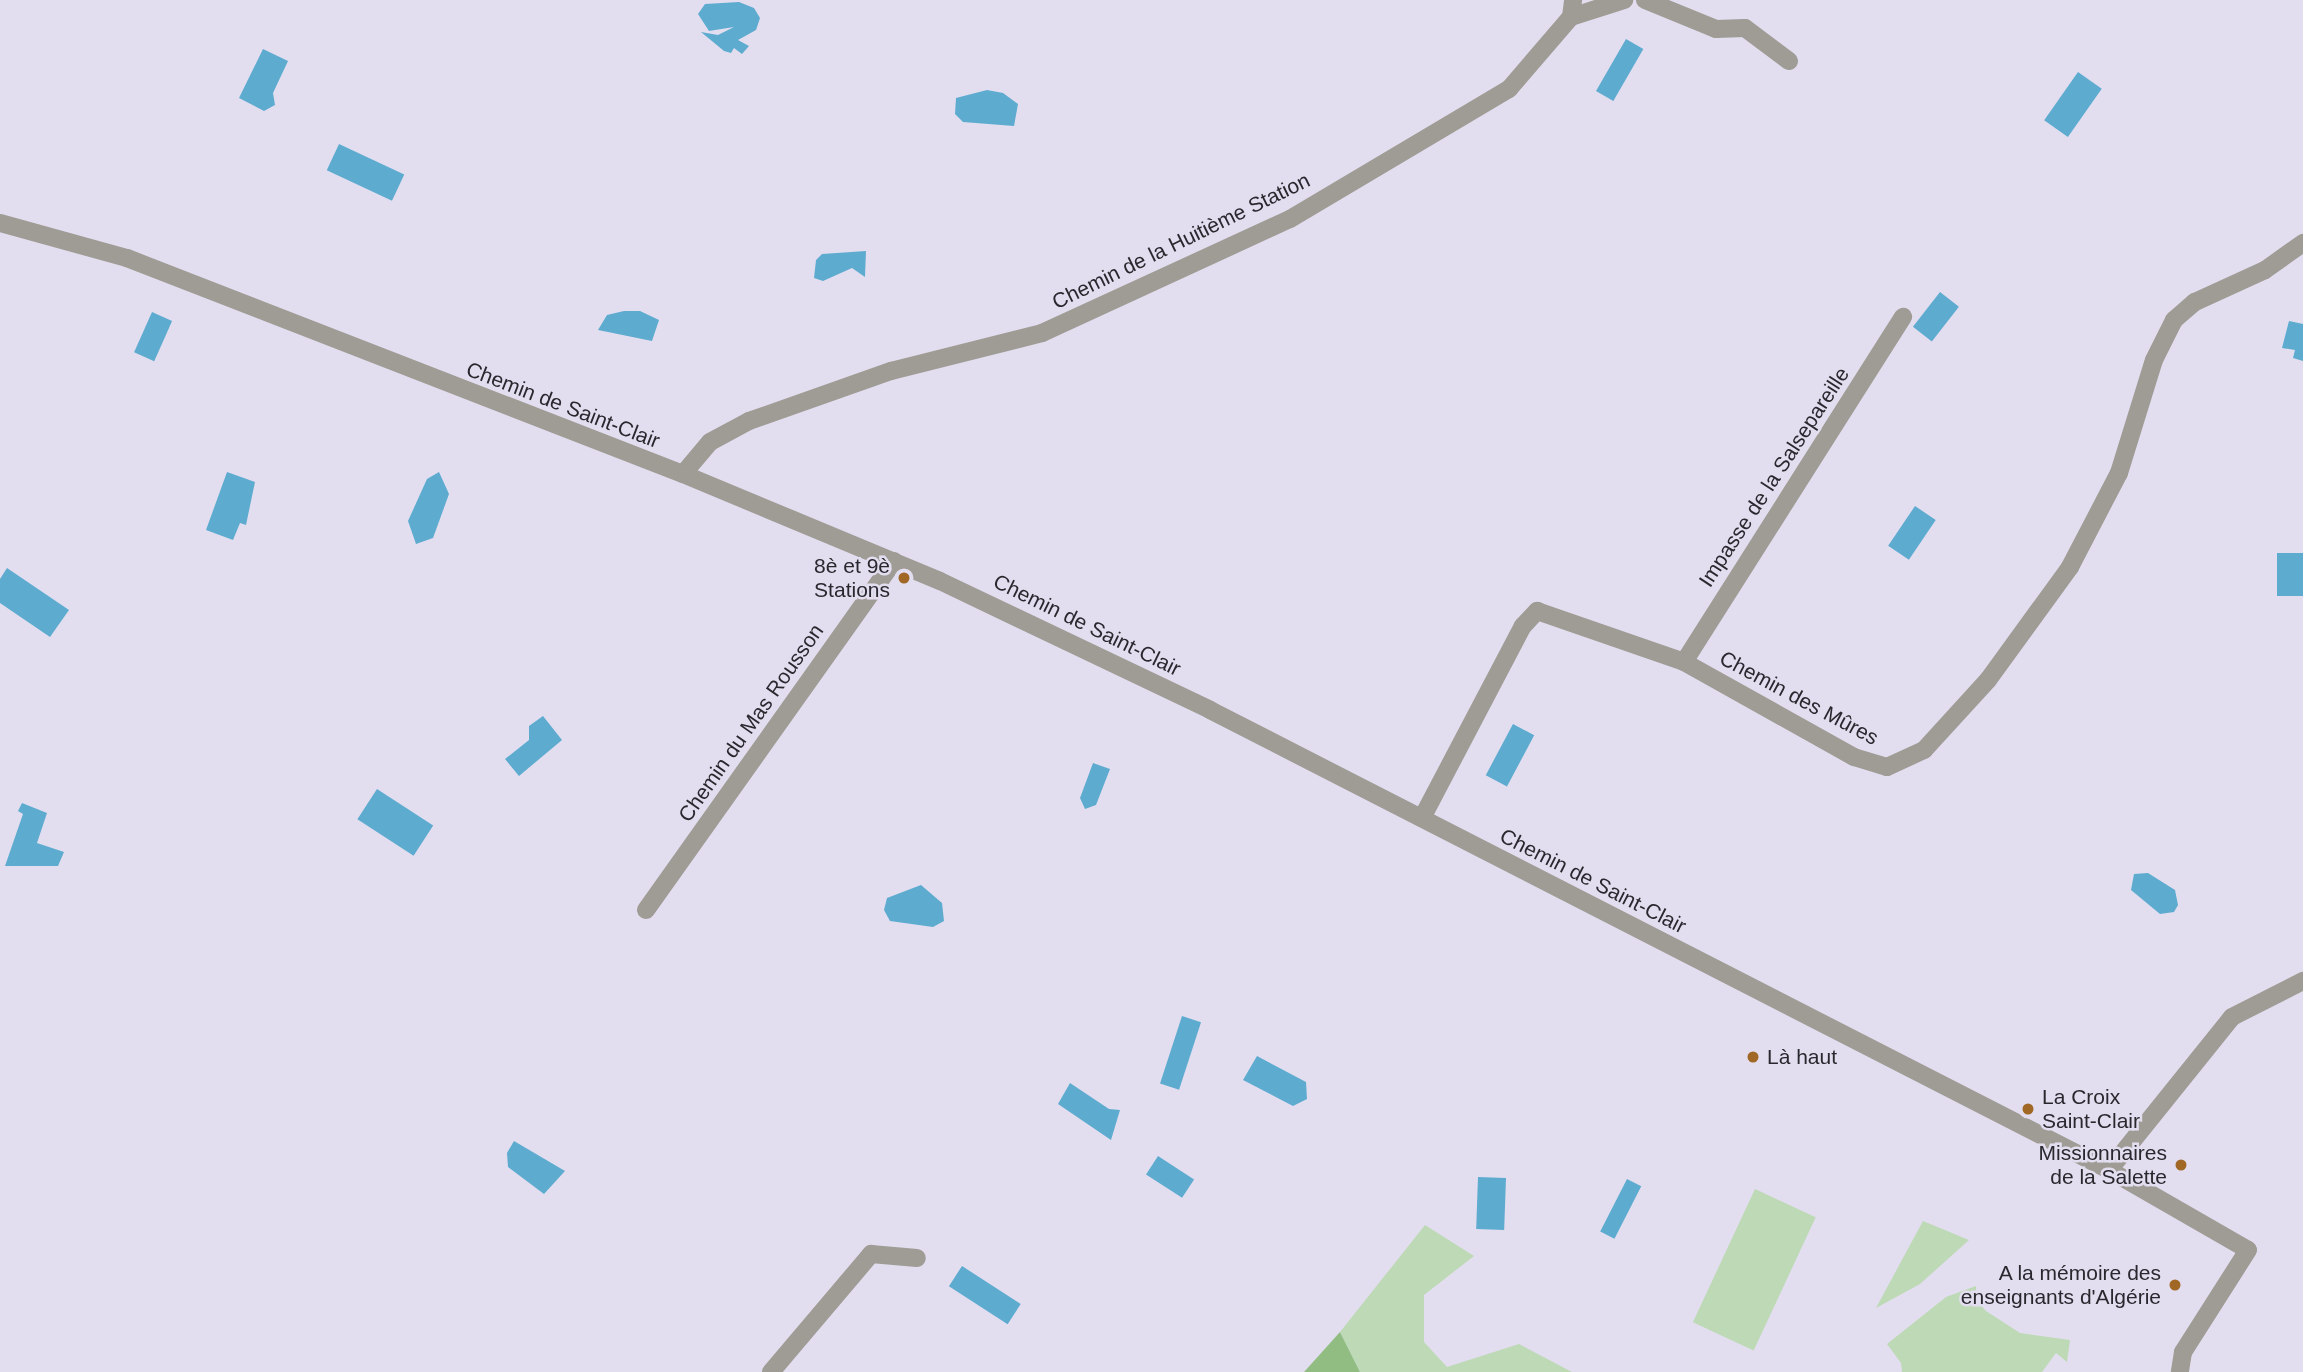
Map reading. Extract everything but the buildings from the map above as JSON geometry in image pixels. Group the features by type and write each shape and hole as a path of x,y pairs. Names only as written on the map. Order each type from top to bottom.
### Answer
{"street":[{"path":"1572,9 1624,0"},
{"path":"1645,0 1716,29 1745,29 1789,61"},
{"name":"Chemin de la Huitième Station","path":"683,474 710,442 791,404 891,371 1042,333 1142,291 1290,219 1509,89 1572,9"},
{"name":"Chemin de Saint-Clair","path":"0,223 127,258 683,474 894,561 1210,709 2109,1170 2248,1250 2183,1352 2180,1372"},
{"name":"Chemin des Mûres","path":"1422,818 1523,626 1537,611 1684,662 1854,757 1887,767 1924,750 1988,680 2070,567 2119,472 2154,360 2174,320 2194,302 2264,270 2303,243"},
{"name":"Impasse de la Salsepareille","path":"1684,662 1903,317"},
{"name":"Chemin du Mas Rousson","path":"646,911 894,561"},
{"path":"2109,1170 2232,1017 2303,982"},
{"path":"771,1372 871,1254 917,1258"}],"green space":[{"path":"1755,1189 1816,1217 1754,1351 1693,1322"},
{"path":"1923,1221 1969,1240 1920,1284 1876,1308"},
{"path":"1425,1225 1474,1256 1424,1295 1424,1342 1447,1367 1519,1344 1572,1372 1360,1372 1340,1332"},
{"path":"1976,1286 1976,1300 1986,1311 2020,1333 2070,1340 2067,1362 2056,1353 2042,1372 1902,1372 1901,1363 1887,1344 1946,1297"},
{"path":"1340,1332 1360,1372 1304,1372"}],"water":[{"path":"739,2 754,8 760,18 756,30 738,40 749,46 742,54 734,48 731,53 724,51 701,32 718,35 734,27 709,31 698,14 705,4"},
{"path":"1626,39 1643,49 1613,101 1596,91"},
{"path":"263,49 288,61 273,93 275,105 264,111 239,98"},
{"path":"2078,72 2102,89 2068,137 2044,120"},
{"path":"987,90 1003,93 1018,104 1014,126 963,122 955,114 956,98"},
{"path":"339,144 404,174 392,201 327,170"},
{"path":"866,251 865,277 852,268 823,281 814,278 816,260 822,254"},
{"path":"1940,292 1959,307 1932,341 1913,327"},
{"path":"640,311 659,320 652,341 598,330 607,315"},
{"path":"152,312 172,321 154,361 134,352"},
{"path":"2289,321 2303,324 2303,361 2293,358 2295,350 2282,348"},
{"path":"227,472 255,482 246,525 240,523 233,540 206,530"},
{"path":"439,472 449,494 433,538 416,544 408,521 427,479"},
{"path":"1915,506 1936,520 1909,560 1888,546"},
{"path":"2277,553 2303,553 2303,596 2277,596"},
{"path":"7,568 69,610 50,637 0,603 0,579"},
{"path":"543,716 562,740 519,776 505,759 529,740 529,726"},
{"path":"1513,724 1534,735 1507,786 1486,775"},
{"path":"1093,763 1110,769 1096,805 1085,809 1080,798"},
{"path":"377,789 433,825 414,856 357,819"},
{"path":"22,803 47,813 37,843 64,852 58,866 5,866 23,814 18,811"},
{"path":"2148,873 2175,890 2178,905 2174,912 2160,914 2131,890 2134,874"},
{"path":"921,885 942,903 944,921 933,927 890,921 884,910 887,898"},
{"path":"1182,1016 1201,1022 1179,1090 1160,1084"},
{"path":"1257,1056 1306,1082 1307,1099 1293,1106 1243,1080"},
{"path":"1070,1083 1109,1109 1120,1110 1111,1140 1058,1104"},
{"path":"514,1141 565,1171 544,1194 508,1167 507,1153"},
{"path":"1158,1156 1194,1179 1182,1198 1146,1174"},
{"path":"1478,1177 1506,1178 1504,1230 1476,1229"},
{"path":"1627,1179 1641,1186 1614,1239 1600,1232"},
{"path":"962,1266 1021,1304 1008,1324 949,1286"}],"place":[{"name":"8è et 9è Stations","path":"904,578"},
{"name":"Là haut","path":"1753,1057"},
{"name":"La Croix Saint-Clair","path":"2028,1109"},
{"name":"Missionnaires de la Salette","path":"2181,1165"},
{"name":"A la mémoire des enseignants d'Algérie","path":"2175,1285"}]}
